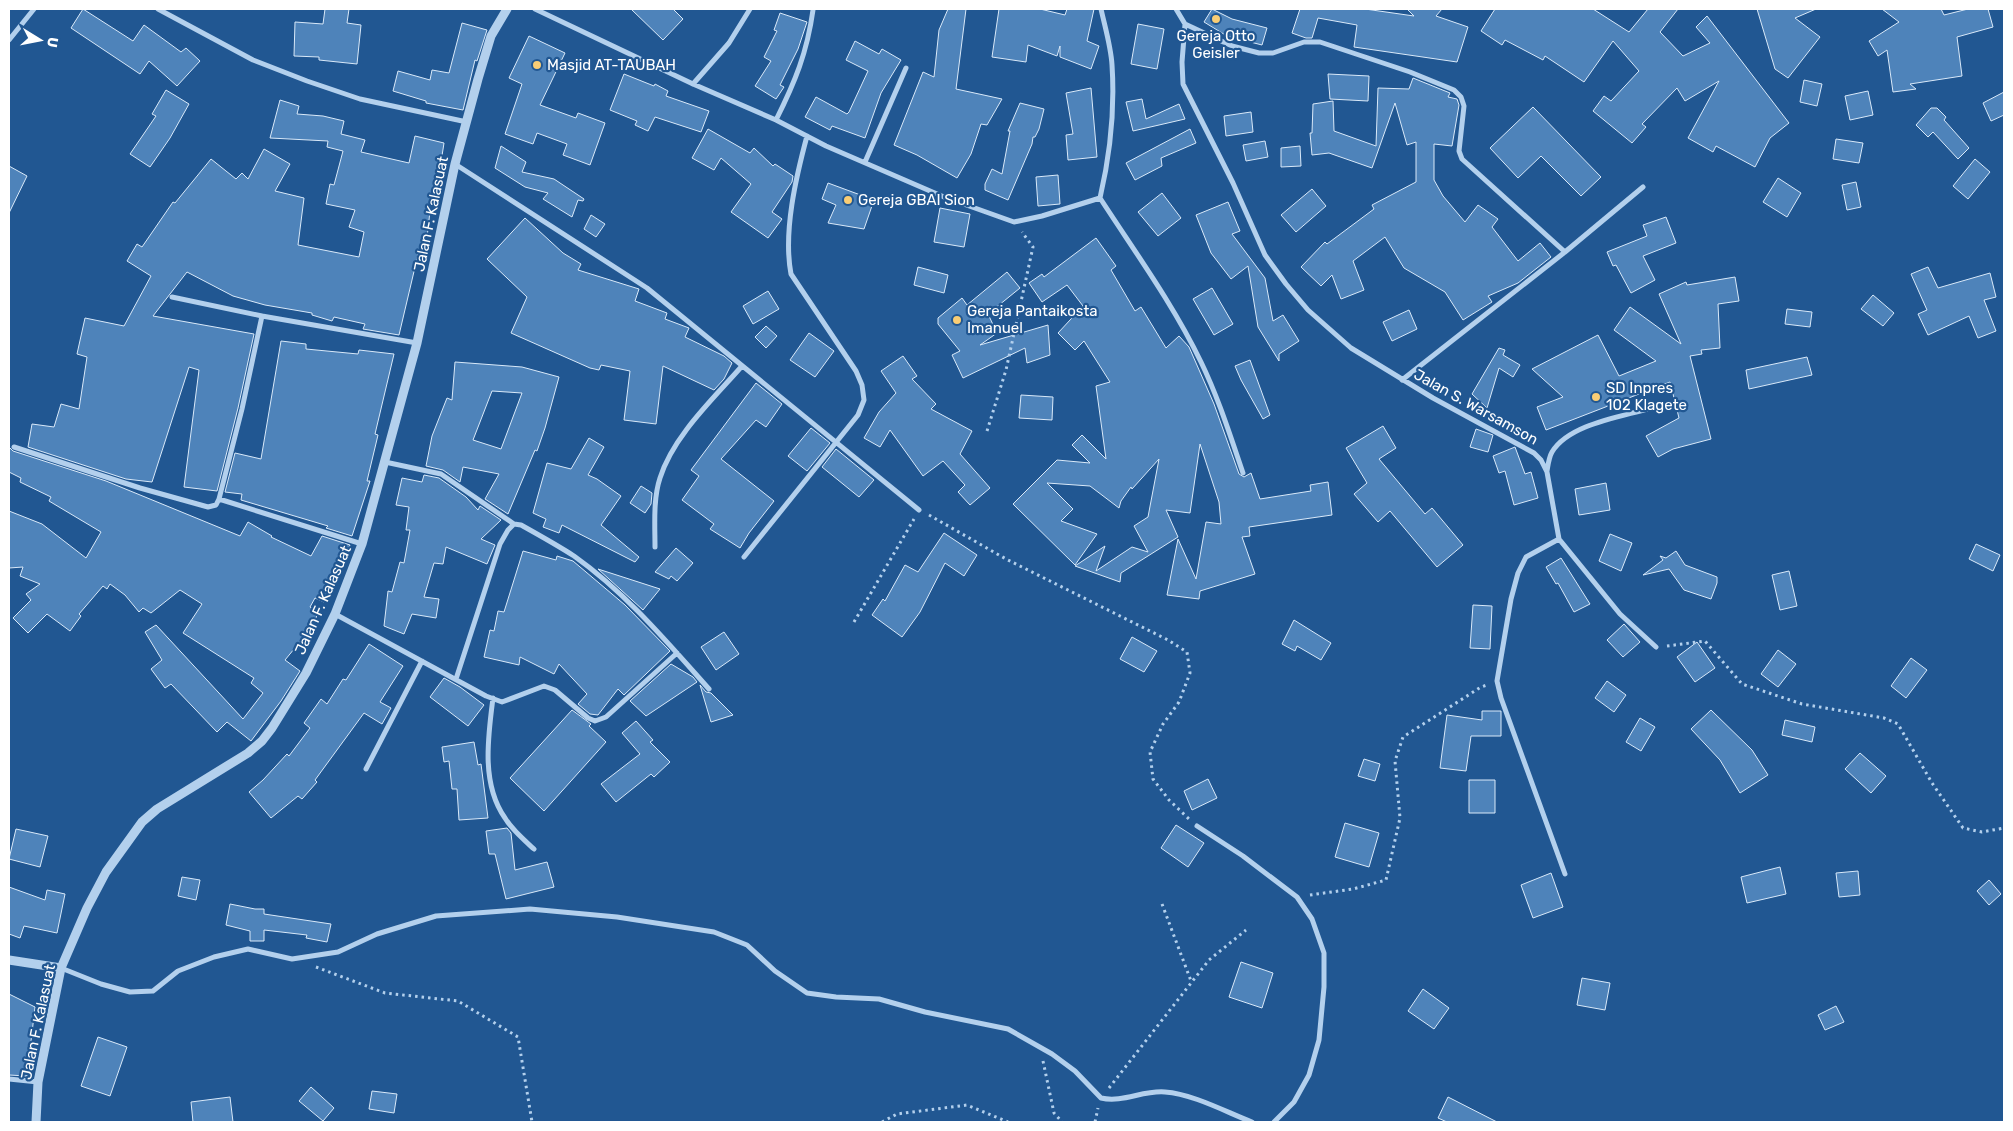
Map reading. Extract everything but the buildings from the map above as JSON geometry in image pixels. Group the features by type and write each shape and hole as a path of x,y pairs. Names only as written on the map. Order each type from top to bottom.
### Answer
{"street":[{"path":"9,40 34,9"},
{"path":"158,9 253,60 307,82 360,100 466,122"},
{"name":"Jalan F. Kalasuat","path":"36,1122 38,1082 61,968 87,908 106,872 142,822 171,799 248,753 262,741 306,673 335,614 362,544 417,343 455,164 466,122 491,36 507,9"},
{"path":"535,9 693,84 776,120 944,198 1014,222 1042,216 1100,198"},
{"path":"693,84 729,42 750,9"},
{"path":"1101,9 1112,64 1112,107 1108,163 1100,198 1166,299 1200,361 1225,417 1242,473"},
{"path":"1176,9 1186,24 1232,46 1259,53 1273,53 1304,42 1320,42 1410,72 1454,90 1461,97 1464,106 1459,151 1462,159 1566,252"},
{"path":"776,120 795,81 803,58 813,10"},
{"name":"Jalan S. Warsamson","path":"1186,24 1182,62 1183,84 1233,183 1265,255 1292,290 1329,331 1350,348 1402,380 1534,453 1541,460 1547,472 1559,539 1620,614 1656,647"},
{"path":"865,162 906,68"},
{"path":"744,557 838,442 858,415 864,400 862,385 856,371 791,274 789,262 792,206 807,136"},
{"path":"455,164 647,288 919,510"},
{"path":"1402,380 1566,252 1643,187"},
{"path":"172,297 262,316 417,343"},
{"path":"14,447 140,488 208,507 216,505 242,409 262,316"},
{"path":"655,547 659,478 673,449 742,366"},
{"path":"1547,472 1551,454 1565,437 1581,429 1651,408"},
{"path":"385,462 441,474 514,524 522,525 574,556 597,574 637,612 709,689"},
{"path":"219,499 362,544"},
{"path":"456,679 500,544 514,524"},
{"path":"1559,539 1526,557 1518,574 1511,599 1497,681 1501,698 1565,874"},
{"path":"335,614 502,702 544,686 555,690 588,718 595,721 606,717 677,653"},
{"path":"366,769 422,661"},
{"path":"493,698 488,732 489,769 494,796 504,818 534,849"},
{"path":"1197,826 1243,856 1297,897 1312,919 1324,953 1324,987 1319,1040 1309,1075 1294,1102 1274,1122"},
{"path":"9,960 61,968 101,984 130,992 153,990 178,971 214,957 248,949 292,959 338,952 376,934 436,916 530,909 617,917 714,932 747,945 775,971 807,993 836,997 879,999 925,1012 1008,1030 1052,1054 1075,1071 1101,1098 1121,1099 1163,1092 1179,1094 1252,1122"},
{"path":"9,1079 38,1082"}],"path":[{"path":"987,431 1006,370 1033,247 1014,222"},
{"path":"854,622 919,510 1006,559 1168,640 1187,652 1190,673 1179,702 1163,724 1150,752 1154,779 1169,800 1197,826"},
{"path":"1656,647 1705,642 1742,684 1802,704 1884,718 1898,724 1932,783 1962,828 1982,832 2004,828"},
{"path":"1297,897 1352,889 1386,880 1400,818 1395,761 1402,737 1482,686 1497,681"},
{"path":"1162,904 1191,982"},
{"path":"1095,1122 1101,1098 1191,982 1209,960 1246,930"},
{"path":"292,959 386,993 458,1001 518,1037 532,1122"},
{"path":"1043,1060 1054,1113 1062,1122"},
{"path":"882,1122 897,1114 966,1105 1008,1122"}],"place":[{"name":"Gereja Otto Geisler","path":"1216,19"},
{"name":"Masjid AT-TAUBAH","path":"537,65"},
{"name":"Gereja GBAI Sion","path":"848,200"},
{"name":"Gereja Pantaikosta Imanuel","path":"957,320"},
{"name":"SD Inpres 102 Klagete","path":"1596,397"}]}
